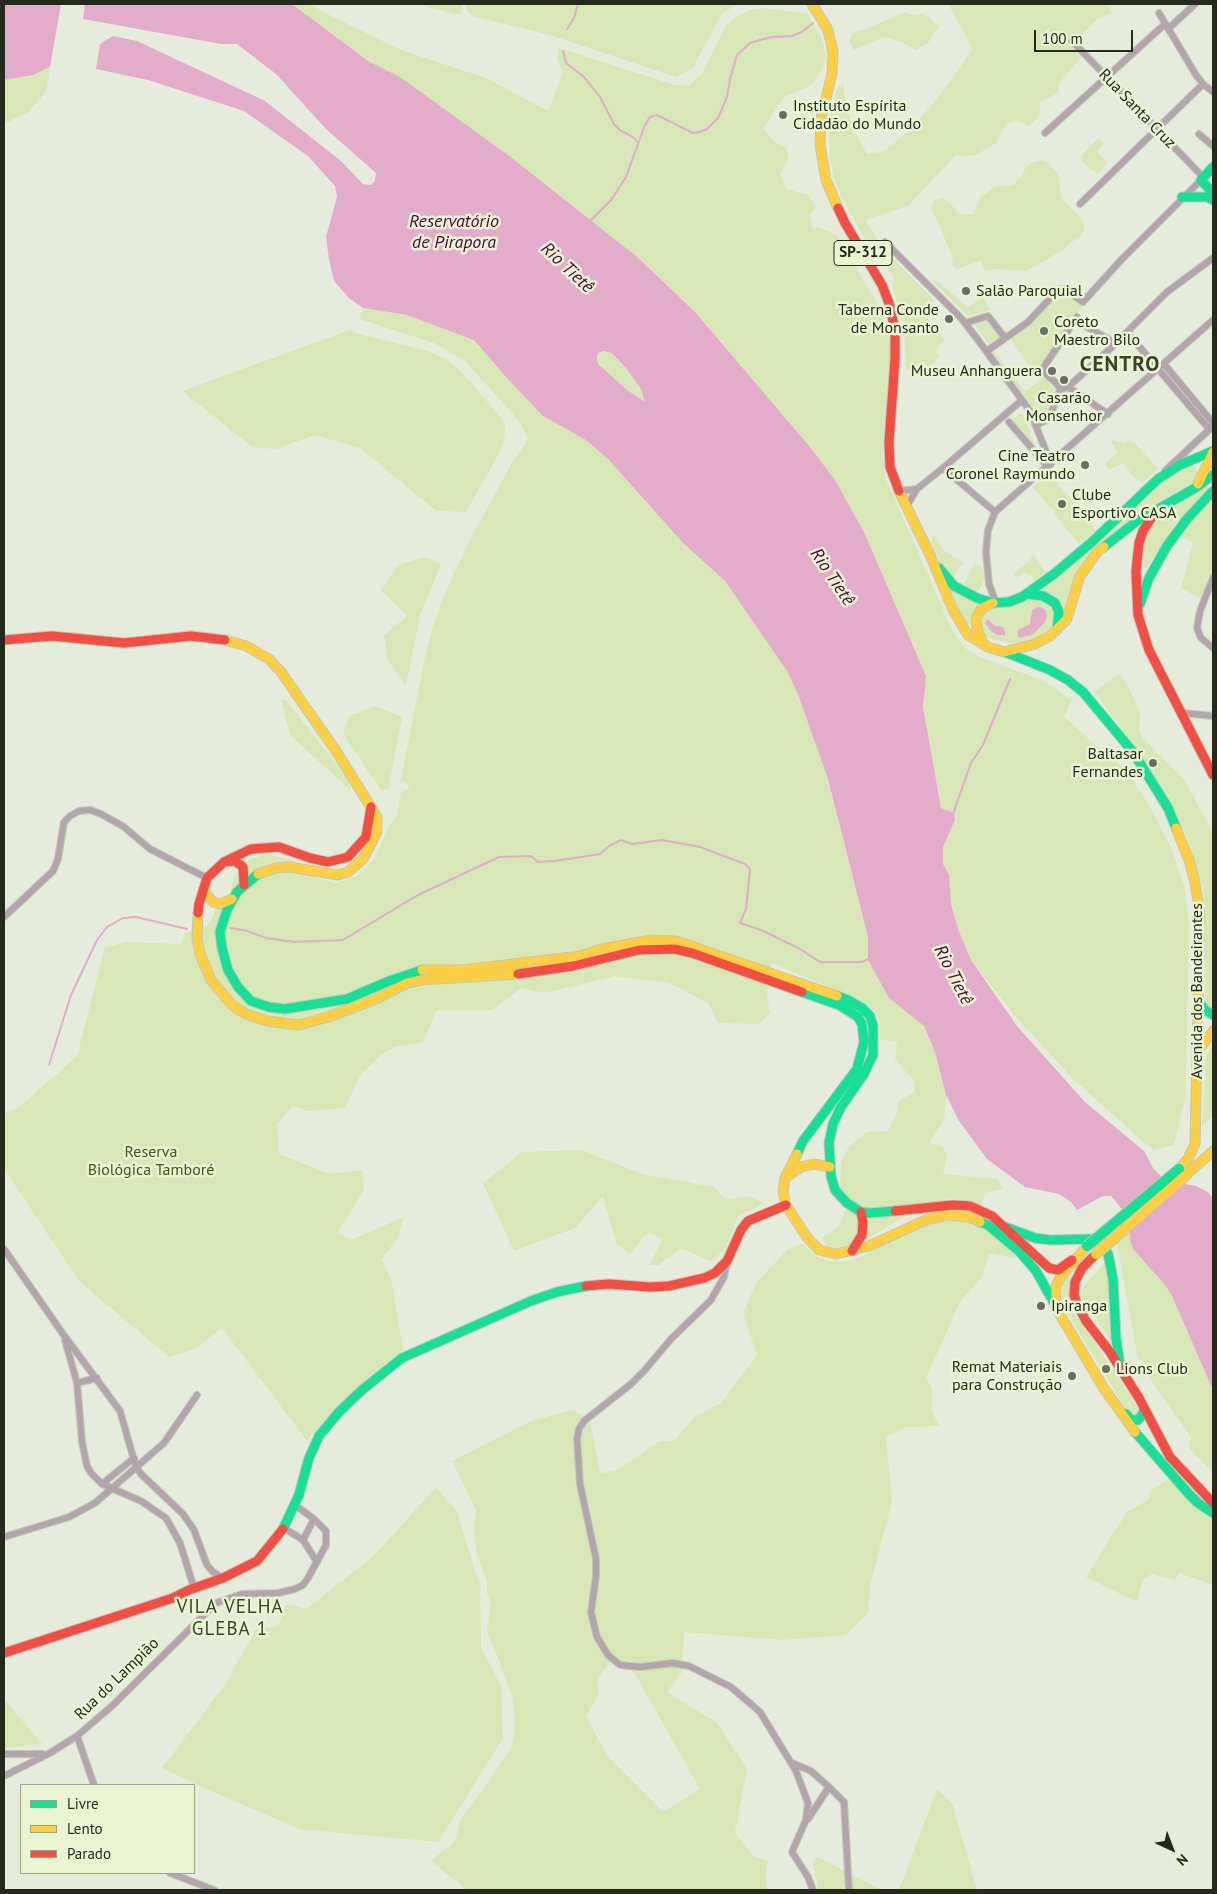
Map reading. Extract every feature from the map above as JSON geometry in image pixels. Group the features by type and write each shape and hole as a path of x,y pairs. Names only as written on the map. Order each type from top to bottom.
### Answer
{"main road":[{"name":"SP-312","path":"812,4 828,30 833,52 832,74 821,118 820,130 820,146 826,180 845,223 882,284 894,322 896,343 888,458 892,473 898,491 963,628 973,639 1004,652"},
{"path":"1202,179 1213,168"},
{"name":"Rua Santa Cruz","path":"1202,179 1213,192"},
{"path":"1182,197 1213,200"},
{"path":"984,645 976,626 976,618 982,608 994,603 1016,600 1027,594 1092,542 1158,479 1192,459 1213,451"},
{"path":"1197,487 1213,451"},
{"path":"1192,459 1200,469 1202,478"},
{"path":"1004,652 1035,644 1057,630 1067,619 1080,576 1090,561 1114,538 1160,506 1197,487 1213,475"},
{"path":"1138,615 1144,588 1163,552 1187,520 1213,491"},
{"path":"1160,506 1149,521 1139,543 1136,570 1138,615 1149,650 1213,775"},
{"name":"SP-312","path":"930,555 954,586 968,594 994,603"},
{"path":"1027,594 1043,596 1055,603 1059,612 1057,630"},
{"path":"4,640 52,636 124,643 173,636 191,636 216,638 251,648 269,659 281,672 349,770 377,817 377,832 363,859 348,872 338,875 304,868 276,868 259,874 244,885 232,899 220,932 224,960 228,970 251,1001 269,1007 285,1009 347,999 389,981 422,970 463,970 572,957 636,941 676,941 692,945 766,973 848,1000 862,1008 872,1020 874,1031 873,1055 864,1074 841,1107 833,1124 829,1143 830,1167 835,1190 847,1204 861,1212 870,1213 963,1204 985,1212 1005,1227 1035,1257 1053,1269 1058,1270 1077,1257"},
{"name":"Avenida dos Bandeirantes","path":"1004,652 1050,670 1083,692 1133,752 1168,808 1189,860 1199,904 1198,1051 1195,1144 1182,1173"},
{"path":"371,807 369,827 361,844 348,857 338,861 318,860 279,847 251,850 224,862 205,883 199,904 197,939 200,954 205,968 221,993 233,1006 248,1015 267,1022 288,1025 310,1023 376,999 407,983 422,980 533,973 639,950 674,949 692,953 839,1005 858,1017 862,1024 864,1042 857,1069 803,1141 785,1178 783,1191 786,1205 806,1236 818,1250 836,1254 869,1246 928,1219 948,1215 970,1216 988,1225 1019,1251 1036,1271 1103,1387 1152,1454 1198,1503 1213,1513"},
{"path":"224,862 235,861 244,867 244,885"},
{"path":"205,883 206,894 214,902 220,904 232,899"},
{"path":"1199,1002 1205,1010 1213,1015"},
{"path":"1198,1051 1213,1030"},
{"path":"1059,1313 1056,1301 1056,1286 1060,1278 1087,1246 1213,1151"},
{"path":"785,1178 801,1168 814,1164 830,1167"},
{"path":"1182,1173 1082,1268 1075,1282 1074,1295 1086,1320 1121,1369 1170,1457 1213,1503"},
{"path":"4,1653 173,1598 223,1578 257,1561 284,1528 295,1505 311,1453 319,1436 334,1417 362,1390 402,1358 531,1301 557,1292 592,1285 609,1284 650,1288 690,1283 704,1278 715,1273 727,1261 744,1225 748,1221 786,1205"},
{"path":"852,1251 862,1235 863,1222 861,1212"},
{"path":"1005,1227 1035,1238 1050,1240 1092,1239 1105,1249 1108,1254 1113,1279 1116,1338 1121,1369"},
{"path":"1103,1387 1107,1389 1131,1420 1138,1420 1143,1414 1144,1408"}],"street":[{"path":"1045,133 1107,77 1195,4"},
{"path":"1159,13 1203,84 1213,92"},
{"name":"Rua Santa Cruz","path":"1072,41 1202,179"},
{"path":"1080,204 1203,84"},
{"path":"1199,134 1213,146"},
{"path":"987,351 1028,322 1059,289 1064,289 1083,302 1182,197 1202,179"},
{"path":"885,242 965,323 987,351 1022,400 1036,425 1049,465"},
{"path":"1060,390 1068,387 1167,292 1213,258"},
{"path":"965,323 988,316 1005,338"},
{"path":"1036,425 1049,419 1060,390 1058,385 1042,370 1076,318 1115,343"},
{"path":"994,603 989,584 986,552 988,530 995,512 1213,320"},
{"path":"1132,338 1161,366 1212,426 1158,479"},
{"path":"1068,387 1108,414"},
{"path":"906,508 917,489 1022,400"},
{"path":"1008,422 1049,465"},
{"path":"943,468 995,512"},
{"path":"898,491 917,489"},
{"path":"1213,578 1200,612 1197,628 1201,638 1213,648"},
{"path":"1182,713 1213,716"},
{"path":"4,917 53,871 58,859 64,822 70,816 80,811 90,810 101,814 124,827 150,849 205,883"},
{"path":"4,1249 63,1334 120,1411 136,1467 146,1480 184,1514 194,1530 207,1565 213,1572 223,1578"},
{"path":"727,1261 724,1277 711,1300 671,1339 631,1384 588,1417 579,1429 577,1438 580,1484 596,1559 596,1576 591,1612 600,1641 608,1655 620,1666 640,1667 673,1663 689,1666 731,1687 760,1712 791,1762 803,1786 808,1803 808,1812 792,1852 808,1877 813,1890"},
{"path":"63,1334 77,1383 84,1455 91,1473 102,1484 141,1501 166,1518 180,1543 194,1588"},
{"path":"77,1383 97,1378"},
{"path":"4,1537 69,1517 113,1489 164,1443 197,1395"},
{"path":"102,1484 134,1458"},
{"path":"295,1505 314,1520 303,1540"},
{"name":"Rua do Lampião","path":"4,1776 50,1753 77,1736 105,1712 216,1604 242,1594 278,1593 296,1589 302,1585 308,1578 326,1545 323,1527 314,1520"},
{"path":"284,1528 303,1540 317,1562"},
{"path":"77,1736 94,1784"},
{"path":"4,1754 34,1755 50,1753"},
{"path":"791,1762 811,1771 844,1802 849,1890"},
{"path":"804,1825 829,1787"},
{"path":"173,1874 214,1890"}],"green space":[{"path":"292,4 312,4 321,11 401,50 486,78 548,111 563,72 557,59 559,48 675,85 688,86 702,74 726,26 735,18 750,10 765,8 808,14 824,44 825,58 823,68 810,86 784,97 763,128 775,142 786,148 789,158 780,174 786,189 808,195 817,208 809,215 813,228 819,227 837,235 883,313 890,348 883,457 886,479 952,630 965,648 977,656 1044,681 1071,700 1065,717 1125,769 1150,806 1171,848 1184,885 1189,923 1186,1074 1185,1099 1174,1145 1153,1150 1074,1080 1014,1015 971,960 958,929 951,904 949,875 943,864 943,847 955,820 953,813 941,808 923,707 926,676 864,532 835,480 810,447 695,312 636,256 508,155 400,77 368,61"},
{"path":"415,4 462,4 462,9 460,15"},
{"path":"465,4 737,4 722,14 692,69 676,77 550,35 472,16"},
{"path":"948,4 1108,4 1111,13 1100,17 1077,39 1071,36 1067,40 1081,58 1058,84 1058,92 1040,103 1040,115 1029,126 1016,120 1006,124 996,143 976,155 955,156 908,206 865,220 880,245 934,300 931,303 928,320 945,340 935,350 940,356 928,368 922,362 918,368 906,370 904,324 893,288 893,276 885,262 867,243 842,198 834,178 830,157 829,118 838,86 843,82 845,100 853,130 867,154 885,151 911,129 936,100 973,49"},
{"path":"906,12 915,16 922,13 939,26 928,43 915,50 902,42 884,37 854,50 849,42 852,34"},
{"path":"50,67 46,92 28,112 4,124 4,80 33,75"},
{"path":"1098,138 1104,144 1097,152 1108,162 1097,174 1079,158"},
{"path":"1046,161 1058,173 1061,198 1082,220 1085,227 1082,234 1061,251 1027,271 996,269 985,271 980,261 957,269 952,265 953,260 940,226 931,209 934,200 944,198 961,214 973,215 980,198 994,187 1014,185 1026,167 1033,162"},
{"path":"931,280 937,281 968,307 982,296 990,310 967,315"},
{"path":"1059,293 1063,293 1082,306 1040,370 1056,393 1050,411 1041,413 1039,422 1035,410 991,352 1034,322","holes":["1010,339 1040,380 1025,392 994,351"]},
{"name":"Reserva Biológica Tamboré","path":"363,308 407,315 474,340 543,416 586,440 609,460 683,543 725,581 787,671 799,697 828,779 868,937 868,960 889,998 923,1025 935,1052 946,1095 944,1120 929,1143 941,1145 947,1155 943,1174 997,1179 1004,1189 985,1193 981,1206 967,1200 951,1198 936,1201 922,1206 860,1243 836,1248 827,1246 822,1238 840,1225 849,1202 840,1191 841,1162 849,1147 867,1132 888,1131 897,1113 899,1101 914,1092 915,1082 895,1059 897,1042 879,1039 880,1027 878,1016 870,1007 860,1000 772,963 767,995 770,1013 759,1024 718,1023 709,1004 670,983 615,976 544,993 521,988 492,1010 437,1010 423,1042 394,1047 380,1056 361,1074 345,1108 307,1111 293,1106 277,1124 279,1154 330,1174 362,1170 364,1189 338,1232 351,1240 404,1217 397,1239 381,1259 391,1279 403,1350 356,1388 307,1441 222,1328 194,1349 169,1357 79,1281 4,1169 4,1114 18,1108 77,1056 105,947 127,942 180,944 185,933 204,927 211,922 218,903 229,896 235,874 248,860 267,854 289,859 316,878 335,883 358,876 376,857 390,824 397,816 401,792 410,787 401,780 424,661 433,626 467,545 512,463 528,440 522,426 513,414 465,361 434,343 359,319"},
{"path":"988,318 1002,338 990,347 974,323"},
{"path":"350,330 359,334 428,351 445,359 461,371 502,419 505,428 504,440 499,453 466,512 436,511 360,448 315,435 275,449 252,447 182,391"},
{"path":"604,351 612,353 626,368 641,389 645,403 598,364 598,353"},
{"path":"1020,413 1024,416 1035,446 1033,447 1011,421"},
{"path":"1112,440 1124,443 1129,440 1134,442 1158,469 1143,482 1135,478 1123,463 1111,469 1107,468 1105,464 1118,452 1111,443"},
{"path":"1189,465 1195,467 1198,472 1195,481 1160,501 1129,523 1091,555 1065,612 1063,612 1056,598 1041,591 1088,552 1157,485"},
{"name":"Clube Esportivo CASA","path":"1049,473 1096,530 1079,544 1033,487"},
{"path":"1206,486 1208,490 1178,521 1144,571 1143,553 1145,537 1157,517"},
{"path":"1213,495 1213,572 1201,599 1181,588 1193,543 1180,534"},
{"path":"934,534 943,550 963,562 954,576 951,577 943,569 931,543"},
{"path":"1034,555 1045,572 1035,580 1030,574 1028,576 1025,572 1016,578 1013,574"},
{"path":"424,557 441,564 420,615 406,686 387,659 384,635 407,616 381,590 398,565"},
{"path":"974,563 983,568 984,578 982,586 976,592 965,588 964,584"},
{"path":"951,590 981,604 971,626 966,622 958,609"},
{"path":"1036,598 1042,599 1054,608 1053,625 1040,636 1030,641 1011,643 991,639 983,634 979,621 983,612 992,607 1010,606"},
{"path":"1119,673 1128,686 1140,714 1139,728 1142,737 1184,779 1213,833 1213,1011 1206,1004 1205,1000 1205,916 1203,889 1187,837 1169,802 1137,749 1094,692"},
{"path":"281,699 286,700 350,782 350,790 290,735"},
{"path":"375,706 402,717 388,790 380,789 343,734 349,716"},
{"path":"1213,1041 1213,1116 1202,1126 1206,1057"},
{"path":"582,1150 645,1175 714,1187 726,1200 749,1196 764,1203 738,1217 724,1251 710,1261 681,1248 659,1265 650,1265 662,1239 648,1232 630,1254 616,1243 603,1196 575,1228 514,1251 483,1183 522,1152"},
{"path":"962,1211 978,1215 990,1222 1018,1251 1015,1258 989,1253 982,1277 960,1302 926,1378 932,1388 932,1411 939,1426 906,1427 886,1437 892,1501 870,1586 868,1613 846,1635 782,1640 684,1632 682,1672 667,1692 717,1723 747,1769 735,1832 752,1855 768,1861 766,1872 767,1890 467,1890 431,1861 455,1841 460,1821 511,1749 515,1727 513,1699 487,1632 491,1603 487,1593 487,1582 477,1553 474,1531 476,1510 452,1461 533,1420 574,1410 590,1421 600,1473 616,1471 660,1441 674,1441 695,1417 721,1403 757,1355 743,1313 756,1283 788,1249 804,1243 810,1252 820,1258 830,1261 850,1261 867,1254 924,1219 942,1213","holes":["613,1658 635,1674 700,1789 663,1812 609,1758 586,1717 599,1693 597,1679"]},
{"path":"1123,1211 1129,1218 1130,1239 1133,1249 1165,1285 1172,1296 1213,1390 1213,1473 1189,1448 1191,1437 1148,1376 1137,1354 1113,1220"},
{"path":"1106,1262 1113,1343 1084,1301 1081,1293 1083,1287"},
{"path":"1068,1275 1073,1279 1069,1288 1071,1309 1137,1407 1139,1412 1134,1416 1126,1409 1064,1308 1063,1284"},
{"path":"1169,1479 1213,1518 1213,1585 1179,1573 1175,1580 1152,1574 1142,1581 1137,1602 1086,1577 1127,1512 1148,1500 1151,1490"},
{"path":"436,1487 457,1512 480,1587 481,1648 501,1685 503,1738 438,1842 299,1829 162,1768 226,1683 256,1629 278,1626 286,1604 306,1609 374,1556"},
{"path":"4,1699 42,1744 4,1748"},
{"path":"937,1789 952,1803 977,1890 899,1890"},
{"path":"818,1857 885,1890 819,1890 812,1862"}],"water":[{"path":"4,4 61,4 50,67 33,75 4,80"},
{"name":"Reservatório de Pirapora","path":"85,4 292,4 368,61 400,77 508,155 636,256 695,312 810,447 835,480 864,532 926,676 923,707 941,808 954,813 955,820 943,847 943,864 949,875 951,904 958,929 971,960 1017,1026 1085,1102 1144,1151 1153,1168 1169,1185 1179,1183 1196,1186 1208,1192 1213,1199 1213,1390 1172,1296 1165,1285 1133,1249 1130,1239 1129,1218 1111,1196 1103,1196 1077,1210 1071,1202 1059,1194 1025,1187 987,1159 959,1121 946,1095 935,1052 924,1026 889,998 868,960 868,937 828,779 799,697 787,671 725,581 683,543 609,460 586,440 543,416 474,340 407,315 363,308 349,298 334,281 326,237 337,197 335,186 308,156 244,111 148,80 96,69 100,44 113,36 137,41 265,101 341,161 363,184 371,185 375,181 376,173 326,129 276,74 237,44 221,44 83,19","holes":["604,351 612,353 641,389 645,402 627,390 598,364 598,353"]},
{"path":"1037,607 1041,607 1046,611 1045,622 1033,634 1020,638 1017,635 1018,630 1030,624 1032,611"},
{"path":"988,619 995,626 1003,627 1005,635 998,635 991,631 985,623"}],"waterway":[{"path":"567,29 574,18 578,4"},
{"path":"591,220 611,200 626,177 645,125 650,117 657,115 693,133 707,129 718,118 727,97 737,55 750,43 771,37 792,36 802,32 813,23"},
{"path":"563,51 566,63 584,77 600,97 614,124 638,143"},
{"path":"953,814 971,763 983,745 1010,679"},
{"path":"230,928 244,930 266,938 294,942 343,940 418,895 499,857 531,856 538,862 555,861 600,854 609,846 621,840 632,844 662,840 700,847 745,864 750,869 746,909 740,923 761,930 800,949 820,962 862,962 869,959"},
{"path":"49,1065 71,995 97,940 107,927 123,918 136,917 187,929"}],"traffic: fast":[{"path":"1213,167 1201,180 1213,193"},
{"path":"1182,197 1207,197 1213,200"},
{"path":"939,568 954,586 977,598 993,603 1009,602 1022,597 1054,574 1092,542 1158,479 1180,465 1213,451"},
{"path":"1104,547 1137,521 1197,487 1213,475"},
{"path":"1140,604 1149,578 1167,546 1187,519 1213,491"},
{"path":"1027,594 1043,596 1055,603 1059,612 1057,629"},
{"path":"1005,652 1050,670 1068,680 1083,692 1133,752 1168,808 1176,828"},
{"path":"258,874 237,892 227,910 220,932 228,970 238,987 251,1001 269,1007 285,1009 347,999 389,981 422,970"},
{"path":"797,1154 803,1141 857,1069 864,1042 862,1024 858,1017 839,1005 802,992"},
{"path":"837,996 862,1008 870,1016 873,1026 873,1055 864,1074 841,1107 833,1124 829,1143 831,1176 835,1190 847,1203 861,1212 895,1211"},
{"path":"1199,1002 1205,1010 1213,1015"},
{"path":"1087,1246 1179,1169"},
{"path":"980,1222 988,1225 1019,1251 1036,1271 1057,1308"},
{"path":"1005,1227 1035,1238 1050,1240 1092,1239 1105,1249 1108,1254 1113,1279 1116,1338 1120,1365"},
{"path":"283,1529 299,1495 309,1458 319,1436 339,1412 362,1390 402,1358 531,1301 557,1292 586,1286"},
{"path":"1126,1414 1131,1420 1138,1420 1143,1414 1144,1408"},
{"path":"1135,1432 1188,1493 1198,1503 1213,1513"}],"traffic: slow":[{"path":"812,4 828,30 833,52 832,74 821,118 820,145 826,180 838,208"},
{"path":"1198,484 1213,452"},
{"path":"899,491 930,555 953,610 968,635 988,647 1004,652 1035,644 1050,636 1067,619 1080,576 1098,551 1104,547"},
{"path":"984,645 977,629 976,618 982,608 993,603"},
{"path":"225,640 246,646 269,659 281,672 336,751 377,817 377,832 363,859 348,872 338,875 290,867 276,868 258,874"},
{"path":"1176,828 1189,860 1195,882 1200,915 1195,1144 1188,1159 1179,1169"},
{"path":"204,888 206,894 213,902 220,904 232,899"},
{"path":"198,913 197,939 200,954 211,980 233,1006 248,1015 267,1021 299,1025 328,1017 376,999 407,983 422,980 518,974"},
{"path":"422,970 463,970 581,956 602,949 651,940 676,941 837,996"},
{"path":"1199,1050 1213,1031"},
{"path":"1184,1177 1213,1151"},
{"path":"797,1154 785,1178 783,1191 786,1205 806,1236 819,1250 836,1254 869,1246 928,1219 948,1215 970,1217 980,1222"},
{"path":"785,1178 801,1167 814,1164 830,1167"},
{"path":"1096,1254 1184,1177"},
{"path":"1087,1246 1060,1278 1056,1286 1056,1301 1059,1313 1103,1387 1135,1432"}],"traffic: jam":[{"path":"838,208 882,285 889,303 895,330 895,359 889,442 890,467 899,491"},
{"path":"1156,511 1143,531 1139,543 1136,571 1138,615 1149,650 1213,775"},
{"path":"4,640 52,636 124,643 191,636 225,640"},
{"path":"198,913 207,878 224,862 251,849 279,847 328,862 348,857 366,837 371,807"},
{"path":"224,862 235,861 243,867 244,885"},
{"path":"518,974 573,966 639,950 674,949 692,953 802,992"},
{"path":"586,1286 609,1284 650,1287 669,1286 704,1278 715,1273 727,1261 741,1230 748,1221 786,1205"},
{"path":"895,1211 953,1205 970,1206 992,1216 1049,1268 1058,1270 1072,1260"},
{"path":"852,1251 862,1235 863,1222 861,1212"},
{"path":"1096,1254 1082,1268 1075,1282 1074,1295 1077,1304 1086,1321 1110,1352 1139,1398 1170,1457 1213,1503"},
{"path":"4,1653 173,1598 223,1578 257,1561 283,1529"}],"place":[{"name":"Instituto Espírita Cidadão do Mundo","path":"783,115"},
{"name":"Salão Paroquial","path":"966,291"},
{"name":"Taberna Conde de Monsanto","path":"949,319"},
{"name":"Coreto Maestro Bilo","path":"1044,331"},
{"name":"Museu Anhanguera","path":"1052,371"},
{"name":"Casarão Monsenhor","path":"1064,380"},
{"name":"Cine Teatro Coronel Raymundo","path":"1085,465"},
{"name":"Clube Esportivo CASA","path":"1062,504"},
{"name":"Baltasar Fernandes","path":"1153,763"},
{"name":"Ipiranga","path":"1041,1306"},
{"name":"Lions Club","path":"1106,1369"},
{"name":"Remat Materiais para Construção","path":"1072,1376"}],"district":[{"name":"CENTRO","path":"1120,365"},
{"name":"VILA VELHA GLEBA 1","path":"230,1619"}],"water label":[{"name":"Rio Tietê","path":"567,268"},
{"name":"Rio Tietê","path":"832,577"},
{"name":"Rio Tietê","path":"953,975"}]}
